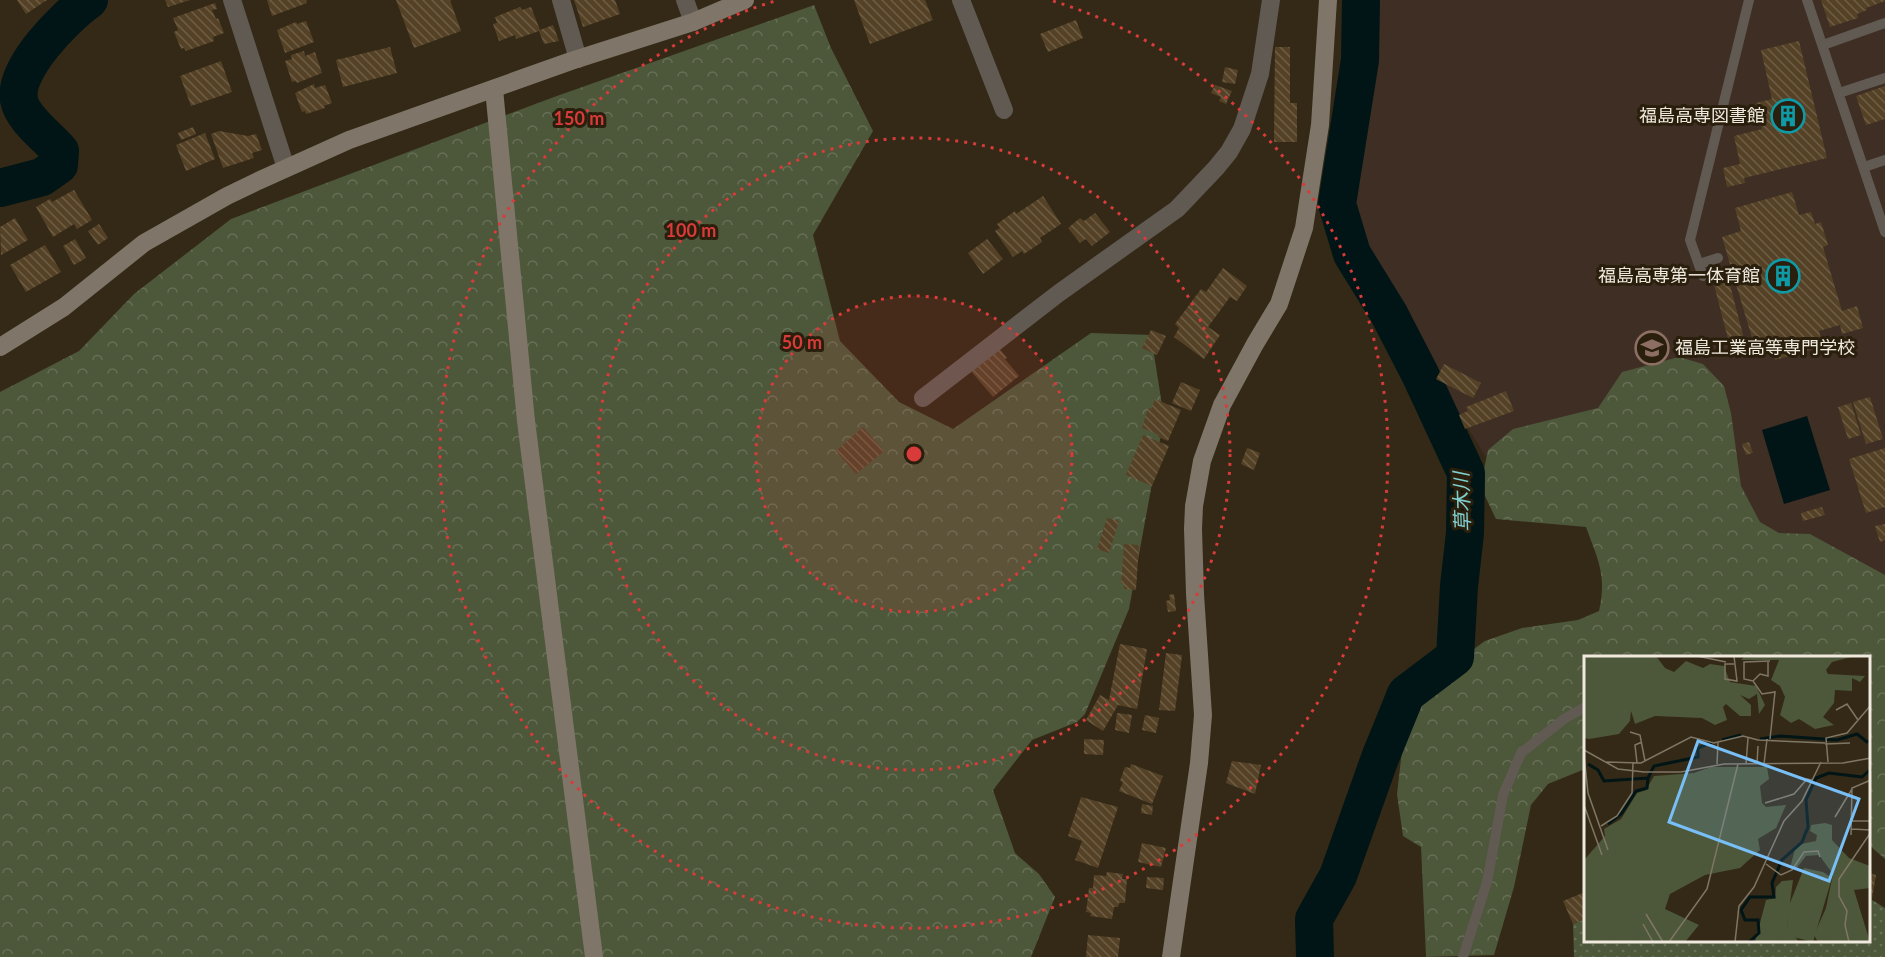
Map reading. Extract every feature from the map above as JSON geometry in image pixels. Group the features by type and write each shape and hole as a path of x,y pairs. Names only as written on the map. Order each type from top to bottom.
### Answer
{"street":[{"path":"232,0 286,168"},
{"path":"561,0 578,59"},
{"path":"685,0 693,22"},
{"path":"0,347 64,307 144,243 227,196 286,168 349,140 578,59 693,22 745,0"},
{"path":"961,0 1004,110"},
{"path":"923,398 1059,293 1177,209 1216,168 1229,152 1242,129 1260,74 1270,0"},
{"path":"1171,957 1199,763 1203,715 1195,594 1194,506 1202,461 1222,405 1280,304 1304,228 1320,124 1328,0"},
{"path":"494,89 526,421 594,957"}],"lane":[{"path":"1703,276 1690,240 1749,0"},
{"path":"1807,0 1885,232"},
{"path":"1823,45 1885,23"},
{"path":"1839,93 1885,78"},
{"path":"1864,167 1885,160"},
{"path":"1699,264 1718,258"},
{"path":"1462,957 1487,882 1503,795 1521,753 1564,719 1584,708"}],"shaded area":[{"name":"福島工業高等専門学校","path":"1374,0 1885,0 1885,622 1501,482 1359,250 1348,205"},
{"path":"1807,416 1830,490 1784,504 1762,430"}],"green space":[{"path":"814,5 831,48 873,131 813,235 840,341 899,402 953,429 1091,333 1151,335 1164,418 1129,609 1085,714 1077,722 1032,740 993,790 1015,853 1039,874 1055,897 1031,957 0,957 0,392 79,351 134,294 231,219 554,97"},
{"path":"1679,357 1703,364 1724,386 1731,413 1741,486 1760,522 1779,533 1810,534 1885,575 1885,859 1870,846 1870,656 1584,656 1584,769 1548,784 1531,805 1514,887 1494,955 1426,957 1421,847 1403,836 1397,794 1407,707 1443,671 1485,641 1522,628 1578,620 1599,611 1601,598 1602,577 1586,527 1496,519 1485,496 1484,469 1488,450 1513,429 1598,408 1622,372"},
{"path":"1870,899 1885,908 1885,957 1574,957 1573,924 1584,919 1584,942 1870,942"}],"building":[{"path":"17,0 47,0 26,14"},
{"path":"165,0 190,0 168,7"},
{"path":"267,0 306,0 307,3 272,16"},
{"path":"396,0 450,0 461,31 414,48"},
{"path":"574,0 615,0 620,14 583,27"},
{"path":"854,0 925,0 933,20 870,44"},
{"path":"1821,0 1885,1 1866,8 1867,10 1857,14 1858,18 1830,27"},
{"path":"215,3 217,9 212,10 224,33 213,37 214,41 186,51 184,48 181,49 174,32 178,30 173,18"},
{"path":"520,7 522,10 531,7 540,30 553,25 559,41 544,44 539,31 516,39 515,35 499,41 493,24 497,23 495,17"},
{"path":"1076,20 1083,38 1048,52 1040,34"},
{"path":"306,21 314,42 285,53 277,30 296,22 297,24"},
{"name":"福島高専図書館","path":"1799,41 1827,158 1744,178 1745,183 1727,187 1723,168 1740,164 1734,136 1762,129 1756,103 1772,99 1761,50"},
{"path":"390,47 397,73 343,87 336,60"},
{"path":"1275,47 1290,47 1290,103 1297,103 1297,142 1274,142"},
{"path":"304,51 305,56 315,52 322,73 297,83 292,82 285,61 292,59 291,55"},
{"path":"221,61 232,92 191,106 180,76"},
{"path":"1225,67 1238,70 1235,84 1222,82"},
{"path":"314,84 315,88 325,85 332,103 324,106 325,108 306,114 305,111 302,112 295,93"},
{"path":"1215,85 1232,91 1226,104 1219,101 1221,97 1211,93"},
{"path":"1885,86 1885,119 1866,125 1856,96"},
{"path":"193,127 196,134 181,140 178,133"},
{"path":"219,131 248,136 256,134 262,150 252,153 254,158 223,168 211,134"},
{"path":"205,133 215,159 186,171 176,145"},
{"path":"74,190 92,220 77,229 74,224 53,237 36,207 50,199 52,202"},
{"name":"福島高専第一体育館","path":"1792,192 1799,215 1811,212 1815,224 1821,222 1828,245 1823,247 1842,311 1857,306 1863,328 1842,334 1840,325 1819,331 1823,346 1775,360 1771,344 1755,348 1722,237 1741,231 1735,208"},
{"path":"1043,196 1061,224 1040,238 1042,242 1024,254 1022,251 1013,257 995,231 1000,228 997,224"},
{"path":"1095,213 1110,232 1092,246 1086,239 1080,243 1068,228 1080,218 1084,221"},
{"path":"15,218 28,240 1,255 0,227"},
{"path":"99,224 108,238 98,245 88,231"},
{"path":"75,239 86,258 74,265 63,246"},
{"path":"987,239 1003,259 983,274 968,253"},
{"path":"45,245 61,272 26,292 10,265"},
{"path":"1223,268 1247,286 1237,301 1230,297 1208,327 1220,335 1204,359 1174,337 1179,328 1175,324 1201,289 1206,292"},
{"path":"1729,281 1747,350 1732,354 1714,285"},
{"path":"1151,330 1166,336 1157,355 1142,348"},
{"path":"999,348 1019,376 993,397 970,370"},
{"path":"1444,364 1481,383 1473,398 1436,379"},
{"path":"1181,382 1200,390 1191,411 1172,403"},
{"path":"1506,391 1514,411 1465,429 1459,415 1468,411 1466,407"},
{"path":"1870,397 1883,439 1866,444 1853,402"},
{"path":"1155,399 1181,410 1168,441 1142,428 1148,408 1151,409"},
{"path":"1851,403 1861,435 1848,439 1838,407"},
{"path":"863,427 884,451 856,474 836,451"},
{"path":"1143,435 1169,446 1152,486 1126,475"},
{"path":"1749,442 1753,453 1746,455 1742,444"},
{"path":"1247,448 1260,453 1254,470 1241,464"},
{"path":"1885,448 1885,507 1866,513 1849,459"},
{"path":"1822,507 1825,515 1803,521 1801,513"},
{"path":"1107,518 1119,521 1109,553 1097,549"},
{"path":"1885,524 1885,540 1880,542 1875,526"},
{"path":"1124,544 1139,545 1136,590 1124,589 1124,584 1121,584"},
{"path":"1174,594 1176,611 1168,612 1166,601 1170,600 1169,595"},
{"path":"1120,644 1147,649 1137,709 1118,705 1103,731 1086,720 1100,695 1109,700"},
{"path":"1166,653 1182,655 1175,711 1159,710"},
{"path":"1117,713 1132,715 1129,733 1115,730"},
{"path":"1145,715 1159,718 1156,733 1142,730"},
{"path":"1084,739 1104,740 1103,755 1084,754"},
{"path":"1232,761 1261,765 1255,794 1226,783"},
{"path":"1131,764 1163,776 1152,804 1119,791 1125,767 1130,768"},
{"path":"1081,797 1118,807 1098,868 1075,860 1082,841 1068,836"},
{"path":"1142,804 1153,806 1152,815 1141,813"},
{"path":"1142,843 1166,848 1161,867 1138,862"},
{"path":"1107,872 1123,874 1122,879 1127,879 1125,903 1119,903 1118,907 1114,907 1112,919 1090,916 1091,913 1086,912 1089,888 1093,888 1094,875 1106,876"},
{"path":"1870,874 1876,875 1872,899 1870,898"},
{"path":"1147,877 1164,878 1163,890 1146,888"},
{"path":"1584,892 1584,919 1573,924 1563,901"},
{"path":"1088,935 1120,938 1118,957 1086,957"}],"waterway":[{"path":"0,188 42,177 59,165 60,151 25,114 19,100 19,88 32,59 43,45 67,18 89,0"},
{"name":"草木川","path":"1315,957 1314,919 1338,876 1380,758 1406,694 1455,657 1465,533 1466,473 1389,314 1352,254 1337,204 1360,60 1361,0"}],"place":[{"name":"福島高専図書館","path":"1788,116"},
{"name":"福島高専第一体育館","path":"1783,276"},
{"name":"福島工業高等専門学校","path":"1652,348"}]}
